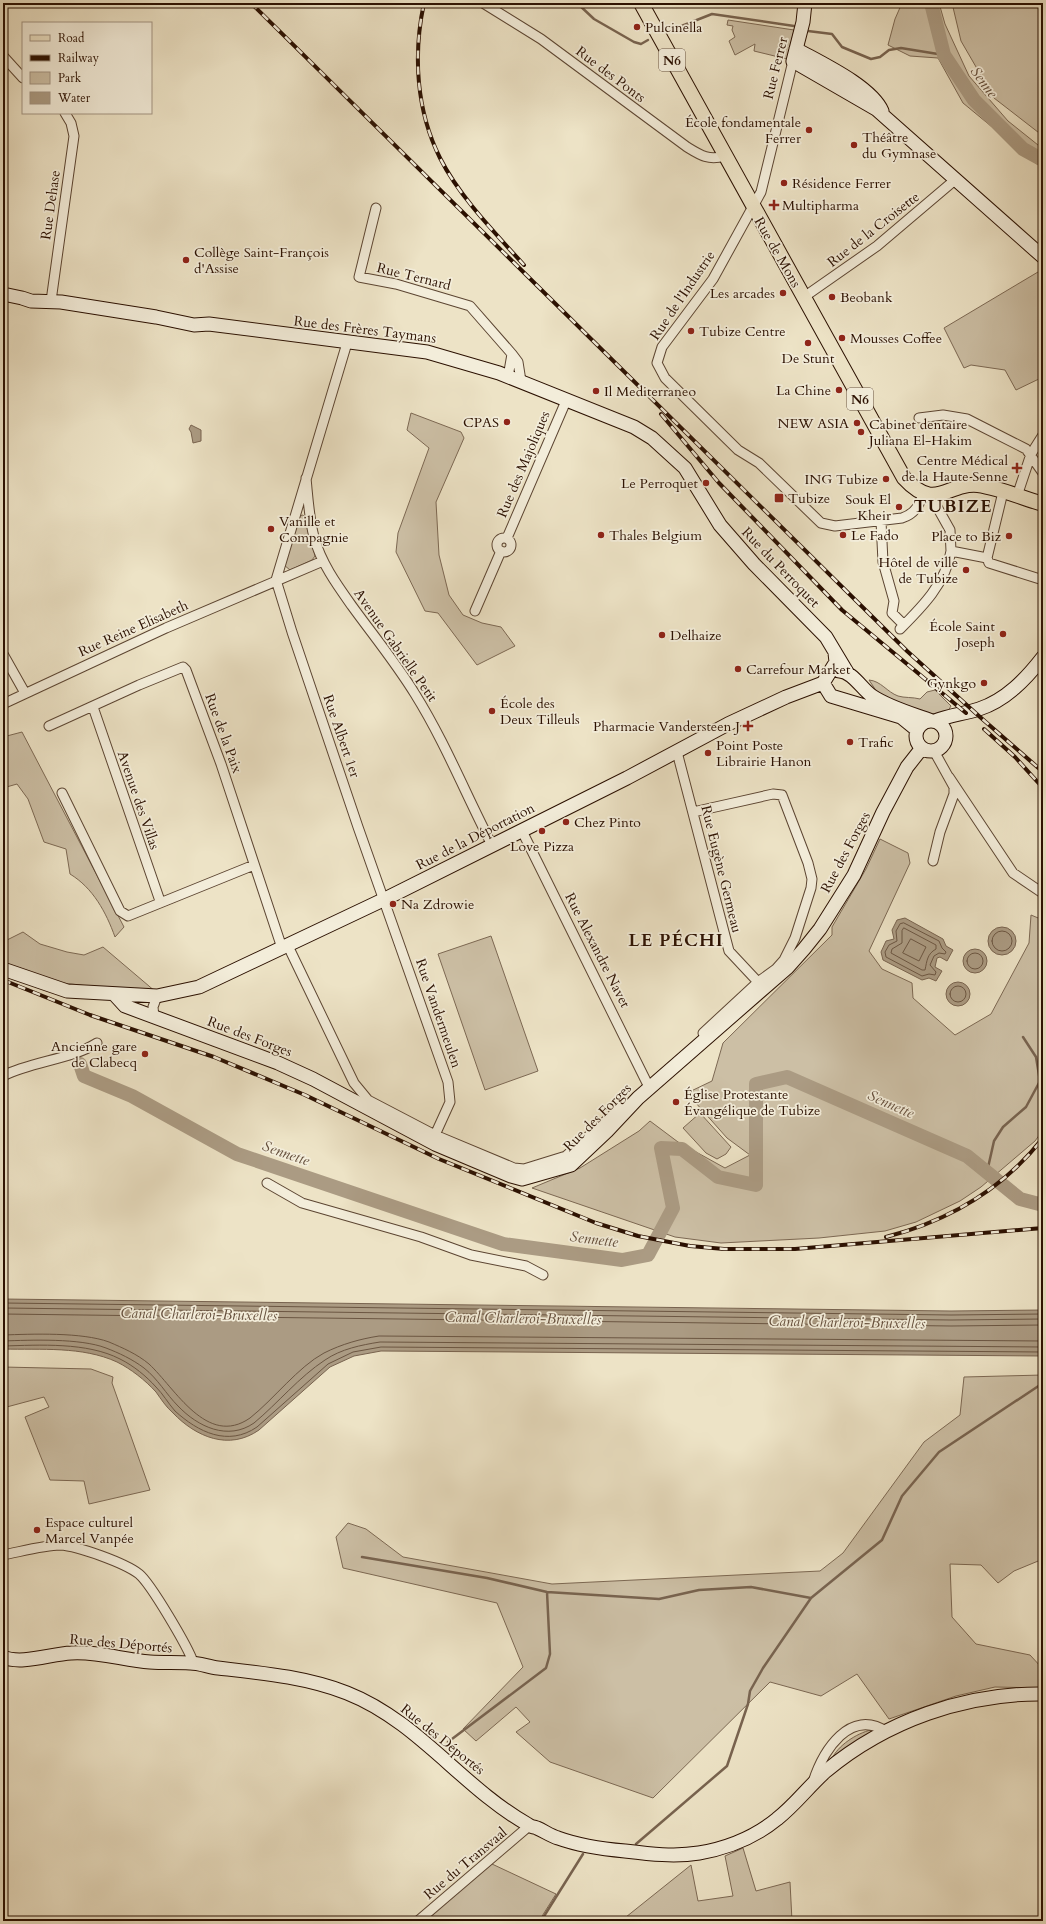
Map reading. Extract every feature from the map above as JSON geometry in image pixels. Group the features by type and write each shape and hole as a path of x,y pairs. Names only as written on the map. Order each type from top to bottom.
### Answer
{"main road":[{"name":"Rue de Mons","path":"641,3 753,209 804,297 904,478 910,485 930,494"},
{"path":"930,494 975,485 1043,504"}],"street":[{"name":"Rue des Ponts","path":"483,3 541,39 686,147 705,158 717,158 724,156"},
{"name":"Rue Ferrer","path":"753,209 762,192 803,22 805,3"},
{"path":"794,55 865,97 885,119 1043,256"},
{"path":"3,56 22,77"},
{"name":"Rue Dehase","path":"51,301 74,136 71,123 66,114"},
{"name":"Rue de la Croisette","path":"804,297 878,246 956,179"},
{"name":"Rue Ternard","path":"376,208 359,277 396,284 470,306 518,362 514,379"},
{"name":"Rue de l'Industrie","path":"753,209 747,216 713,279 662,347 657,363 665,378 738,450 759,463 821,523 835,526 881,521"},
{"name":"Rue des Frères Taymans","path":"3,294 22,298 31,302 51,301 156,317 194,325 209,324 347,343 427,352 514,379 634,427 652,438 685,468 706,501"},
{"path":"276,580 347,343"},
{"path":"512,354 514,379"},
{"name":"Rue des Majoliques","path":"475,611 501,551 508,551 511,546 510,542 506,538 566,401"},
{"path":"919,418 943,415 963,418 1026,449 1043,473"},
{"path":"1017,496 1031,454 1043,435"},
{"name":"Avenue Gabrielle Petit","path":"306,478 309,510 314,538 323,561 335,582 399,669 416,695 452,763 492,845"},
{"path":"1003,492 988,558 989,563 1043,580"},
{"path":"930,494 950,530 951,550 948,566 932,595 902,627 892,613 894,601 883,562 881,521 910,516 930,494"},
{"name":"Rue du Perroquet","path":"706,501 720,525 754,564 826,637 847,672"},
{"path":"951,550 988,558"},
{"name":"Rue Reine Elisabeth","path":"3,704 166,628 323,561"},
{"name":"Rue Albert 1er","path":"276,580 358,827 385,899"},
{"path":"835,653 836,662 823,683 832,696 901,716 916,730 917,741 929,750 949,777 1013,873 1042,892"},
{"path":"3,654 25,693"},
{"path":"916,730 923,723 947,716 959,715 981,708 996,701 1026,678 1043,657"},
{"name":"Rue de la Paix","path":"49,726 139,685 183,667 186,670 200,706 254,865 285,947"},
{"path":"830,672 847,672 873,696 900,709 934,721 943,726 946,735"},
{"name":"Rue de la Déportation","path":"3,969 67,991 157,996 199,987 385,899 522,831 677,752 728,724 786,697 823,683"},
{"name":"Avenue des Villas","path":"93,707 160,901"},
{"path":"929,750 943,745 949,727 959,715"},
{"name":"Rue des Forges","path":"114,994 124,1006 278,1063 313,1079 435,1144 522,1179 543,1174 571,1165 578,1159 644,1093 782,968 820,929 854,875 883,812 907,767 918,753 929,750"},
{"name":"Rue Eugène Germeau","path":"677,752 729,951 758,982"},
{"path":"933,861 940,832 954,794 954,787 949,777"},
{"path":"62,793 120,911 128,916 160,901 254,865"},
{"name":"Rue des Forges","path":"285,947 354,1083 368,1100 435,1135 514,1168 524,1169 566,1156 758,982 782,968 794,938 811,888 812,879 808,863 785,799 782,795 773,794 693,812"},
{"name":"Rue Alexandre Navet","path":"522,831 647,1084"},
{"name":"Rue Vandermeulen","path":"385,899 449,1088 450,1102 435,1135"},
{"path":"154,1017 153,1007 157,996"},
{"path":"3,1076 28,1066 77,1052 96,1043"},
{"path":"353,1101 368,1100"},
{"path":"267,1183 302,1202 421,1237 471,1255 526,1266 544,1275"},
{"path":"3,1555 60,1545 81,1549 128,1567 140,1575 152,1592 189,1651 193,1662"},
{"name":"Rue des Déportés","path":"3,1657 18,1660 72,1653 152,1662 193,1662 208,1667 284,1675 331,1687 350,1694 369,1704 413,1732 502,1807 529,1826 554,1837 598,1849 662,1855 699,1853 731,1846 753,1836 778,1819 812,1785 844,1757 865,1743 899,1725 943,1708 976,1700 1007,1695 1043,1694"},
{"name":"Rue des Déportés","path":"812,1785 820,1761 828,1747 844,1732 862,1724 872,1724 887,1732"},
{"name":"Rue du Transvaal","path":"418,1921 529,1826"}],"green space":[{"path":"902,3 939,3 945,24 969,76 1008,121 1043,149 1043,169 963,103 938,58 910,56 888,45 895,19"},
{"path":"952,3 1043,3 1043,136 994,98 961,41"},
{"path":"728,20 794,30 787,59 754,51 755,44 735,55 729,41 735,37 732,30 733,26 727,25"},
{"path":"1043,269 1043,377 1016,390 1005,370 971,365 964,368 944,328"},
{"path":"411,413 461,432 464,438 436,502 439,555 449,595 463,615 482,623 501,627 515,646 477,665 438,613 425,611 396,552 398,533 429,448 407,430"},
{"path":"303,515 306,518 315,556 312,560 290,570 284,565 299,516"},
{"path":"869,680 877,682 894,694 903,697 920,699 927,692 935,690 951,706 948,711 937,714 927,714 879,695"},
{"path":"22,732 124,927 115,937 98,901 85,886 70,874 66,849 44,842 28,799 17,784 3,788 3,737"},
{"path":"880,839 908,853 910,863 869,951 882,969 912,983 913,998 955,1035 991,1014 1029,943 1031,915 1043,920 1043,1130 1035,1141 981,1187 960,1201 916,1222 885,1231 819,1238 721,1243 675,1237 532,1188 580,1168 639,1131 650,1121 678,1142 725,1168 750,1155 727,1138 687,1093 712,1081 723,1043 832,935 832,927 866,869"},
{"path":"23,932 40,944 67,952 84,955 103,947 156,992 54,982 3,964 3,942"},
{"path":"491,936 538,1071 485,1090 438,954"},
{"path":"700,1113 731,1147 726,1154 717,1159 706,1153 683,1128"},
{"path":"3,1367 91,1369 113,1377 112,1383 150,1490 89,1504 84,1481 50,1480 25,1417 49,1407 44,1397 3,1408"},
{"path":"1043,1375 1043,1501 1041,1519 1043,1526 1043,1559 1014,1571 998,1583 981,1565 950,1564 952,1617 976,1644 1030,1655 1043,1669 1043,1688 995,1687 956,1696 889,1719 857,1674 821,1696 770,1682 653,1798 550,1762 516,1732 530,1722 516,1707 476,1741 463,1729 523,1667 497,1603 343,1568 336,1537 348,1523 366,1529 403,1557 552,1584 820,1571 843,1553 924,1442 960,1415 964,1377"},
{"path":"871,1730 873,1731 832,1759 838,1749 848,1741"},
{"path":"743,1848 756,1891 790,1882 792,1921 621,1921 691,1865 698,1901 733,1896 725,1856"},
{"path":"492,1864 556,1894 539,1921 425,1921 453,1895"}],"water":[{"path":"191,425 201,430 201,441 193,443 189,429"},
{"path":"905,918 943,939 946,946 953,950 947,961 940,957 937,958 935,967 942,971 936,981 929,978 922,980 883,960 881,952 886,941 894,939 892,930 897,920"},
{"path":"1002,927 1012,931 1016,941 1012,951 1002,955 992,951 988,941 992,931"},
{"path":"975,949 980,950 986,956 986,966 980,972 975,973 970,972 964,966 963,961 964,956 970,950"},
{"path":"958,982 963,983 969,989 969,999 963,1005 958,1006 953,1005 947,999 946,994 947,989 953,983"},
{"name":"Canal Charleroi-Bruxelles","path":"3,1299 951,1311 1043,1310 1043,1356 381,1351 354,1356 330,1367 259,1430 236,1440 225,1440 213,1438 192,1429 170,1411 156,1392 147,1383 133,1371 117,1362 90,1353 76,1351 47,1349 3,1349"}],"waterway":[{"path":"577,3 594,19 634,42 641,44 648,40"},
{"name":"Senne","path":"931,3 944,55 974,100 1023,149 1043,160"},
{"path":"679,27 712,14 794,26"},
{"path":"808,31 832,34 842,47 871,59 880,57 889,50 901,48 944,55"},
{"path":"987,1172 994,1141 1003,1127 1026,1107 1040,1081 1036,1057 1023,1037"},
{"name":"Sennette","path":"80,1064 84,1076 132,1096 237,1154 503,1244 622,1260 648,1255 673,1208 661,1148 682,1149 718,1177 756,1185 756,1084 787,1077 967,1156 1020,1199 1043,1205"},
{"path":"636,1844 727,1766 748,1704 750,1691 763,1668 811,1598 882,1540 902,1496 939,1452 1043,1383"},
{"path":"362,1557 487,1578 547,1592 659,1599 699,1590 751,1587 811,1598"},
{"path":"448,1742 546,1668 550,1654 547,1592"},
{"path":"541,1921 583,1854"}],"railway":[{"path":"251,3 907,651 1043,772"},
{"path":"424,3 418,42 419,82 421,101 432,140 448,172 467,200 524,265"},
{"path":"661,414 719,483 842,610 966,713"},
{"path":"984,729 1015,757 1043,788"},
{"path":"3,980 90,1015 214,1057 305,1095 439,1159 596,1223 638,1236 690,1246 724,1249 795,1249 1043,1228"},
{"path":"886,1237 931,1222 973,1201 1010,1173 1043,1138"}],"place":[{"name":"Pulcinella","path":"637,27"},
{"name":"École fondamentale Ferrer","path":"809,130"},
{"name":"Théâtre du Gymnase","path":"854,145"},
{"name":"Résidence Ferrer","path":"784,183"},
{"name":"Multipharma","path":"774,205"},
{"name":"Collège Saint-François d'Assise","path":"186,260"},
{"name":"Les arcades","path":"783,293"},
{"name":"Beobank","path":"832,297"},
{"name":"Tubize Centre","path":"691,331"},
{"name":"Mousses Coffee","path":"842,338"},
{"name":"De Stunt","path":"808,343"},
{"name":"La Chine","path":"839,390"},
{"name":"Il Mediterraneo","path":"596,391"},
{"name":"CPAS","path":"507,422"},
{"name":"NEW ASIA","path":"857,423"},
{"name":"Cabinet dentaire Juliana El-Hakim","path":"861,432"},
{"name":"Centre Médical de la Haute Senne","path":"1017,468"},
{"name":"ING Tubize","path":"886,479"},
{"name":"Le Perroquet","path":"706,483"},
{"name":"Tubize","path":"779,498"},
{"name":"Souk El Kheir","path":"899,507"},
{"name":"Vanille et Compagnie","path":"271,529"},
{"name":"Thales Belgium","path":"601,535"},
{"name":"Le Fado","path":"843,535"},
{"name":"Place to Biz","path":"1009,536"},
{"name":"Hôtel de ville de Tubize","path":"966,570"},
{"name":"École Saint Joseph","path":"1003,634"},
{"name":"Delhaize","path":"662,635"},
{"name":"Carrefour Market","path":"738,669"},
{"name":"Gynkgo","path":"984,683"},
{"name":"École des Deux Tilleuls","path":"492,711"},
{"name":"Pharmacie Vandersteen J","path":"748,726"},
{"name":"Trafic","path":"850,742"},
{"name":"Point Poste Librairie Hanon","path":"708,753"},
{"name":"Chez Pinto","path":"566,822"},
{"name":"Love Pizza","path":"542,831"},
{"name":"Na Zdrowie","path":"393,904"},
{"name":"Ancienne gare de Clabecq","path":"145,1054"},
{"name":"Église Protestante Évangélique de Tubize","path":"676,1102"},
{"name":"Espace culturel Marcel Vanpée","path":"37,1530"}],"district":[{"name":"TUBIZE","path":"953,506"},
{"name":"LE PÉCHI","path":"676,940"}]}
